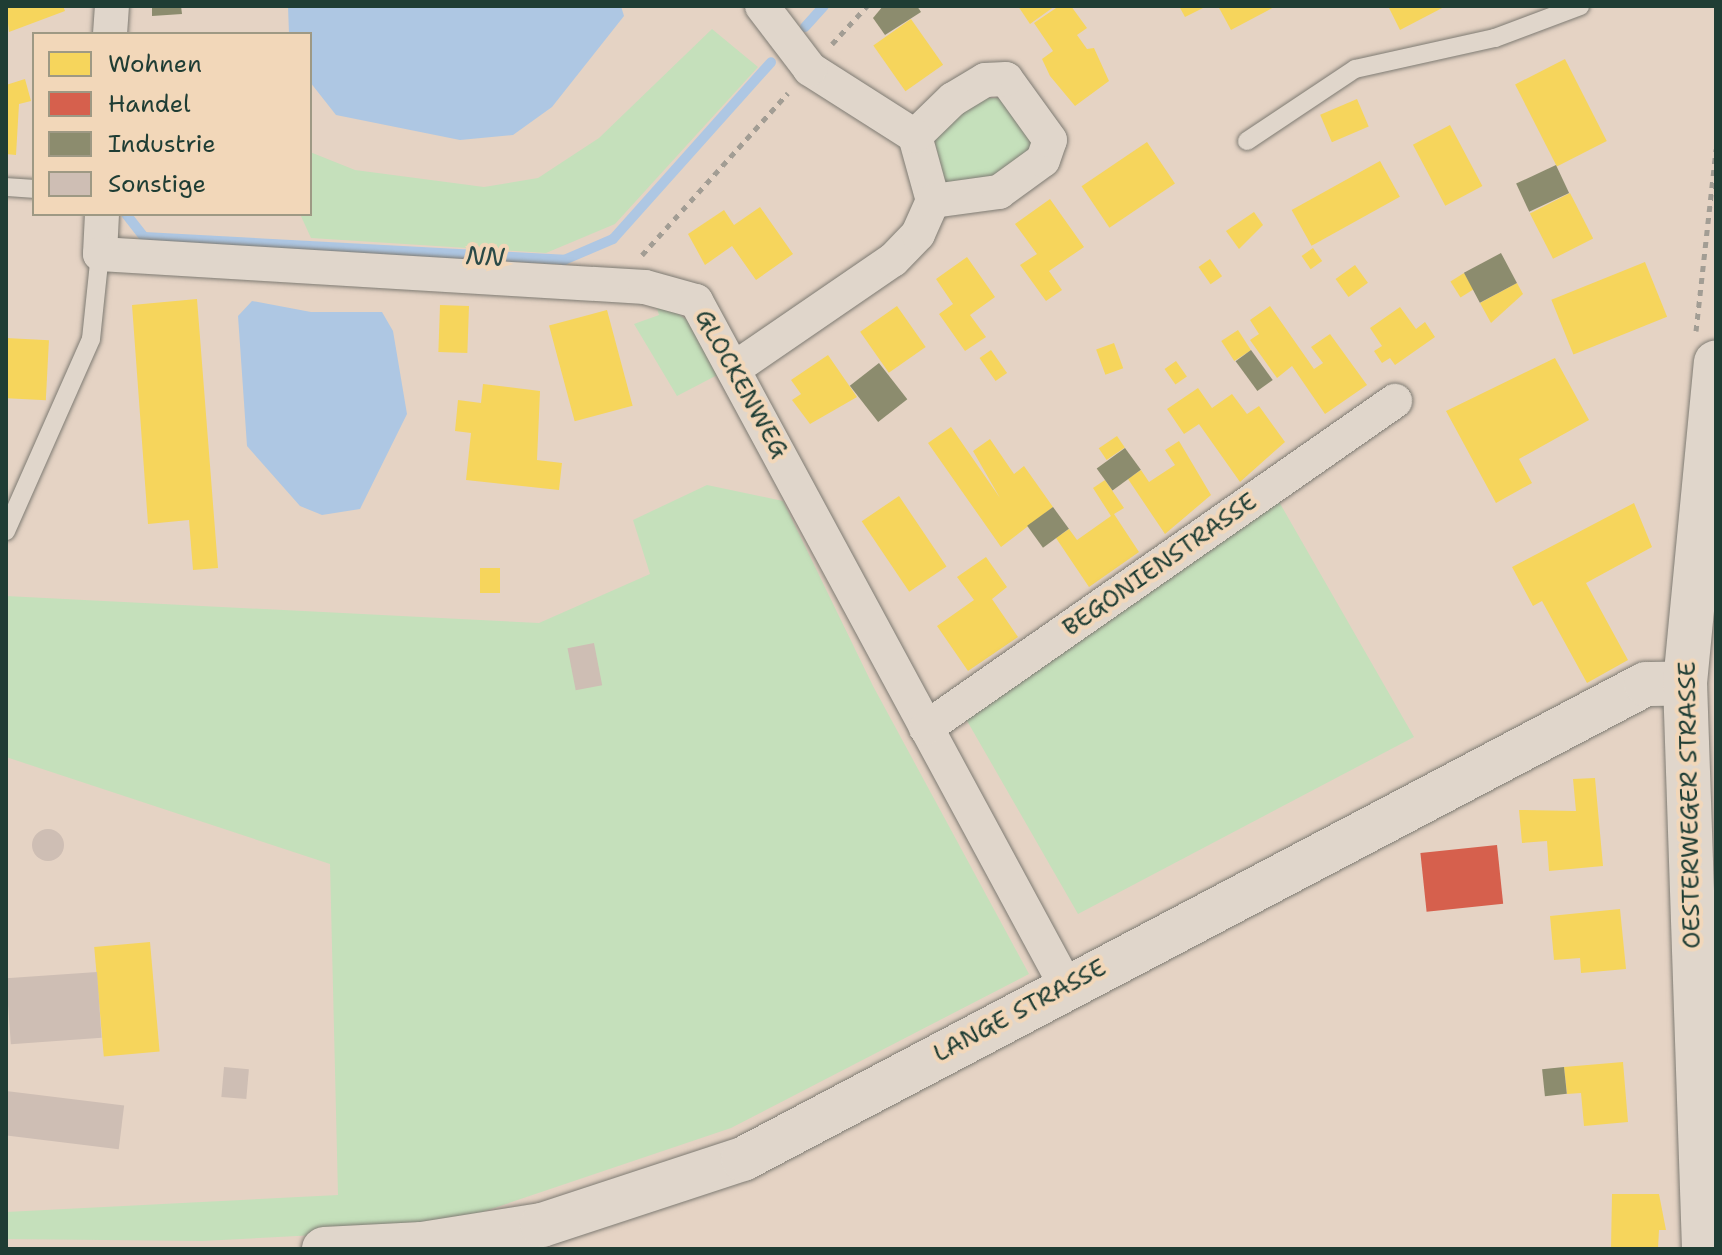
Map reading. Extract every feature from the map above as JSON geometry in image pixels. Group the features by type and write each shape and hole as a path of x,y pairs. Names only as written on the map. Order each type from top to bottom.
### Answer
{"street":[{"path":"110,32 112,6"},
{"path":"735,368 893,260 918,234 933,201 915,136 810,69 762,6"},
{"path":"915,136 953,99 985,80 1006,79 1050,140 1043,160 999,192 933,201"},
{"path":"100,254 102,216"},
{"name":"GLOCKENWEG","path":"100,254 615,285 696,301 735,368 1066,986"},
{"name":"OESTERWEGER STRASSE","path":"1704,1249 1685,683 1706,544 1716,362"},
{"name":"BEGONIENSTRASSE","path":"926,728 1395,401"},
{"name":"LANGE STRASSE","path":"324,1249 422,1244 542,1225 653,1194 743,1159 1066,986 1646,684 1685,683"}],"lane":[{"path":"1247,141 1355,69 1495,38 1580,6"},
{"path":"6,187 32,189"},
{"path":"6,531 91,339 100,254"}],"path":[{"path":"615,285 867,6"}],"green space":[{"path":"712,29 758,67 615,224 546,253 311,238 301,216 312,216 312,153 355,170 484,187 538,178 599,138"},
{"path":"982,98 1007,98 1032,128 1033,155 997,182 963,191 945,182 934,139 942,122"},
{"path":"654,298 704,331 725,371 677,396 634,324 659,315"},
{"path":"707,485 783,501 873,686 1029,974 731,1128 432,1229 202,1241 6,1239 6,1212 338,1195 330,864 6,757 6,596 539,623 650,574 633,520"},
{"path":"1278,500 1414,737 1078,914 966,719"}],"water":[{"path":"288,6 621,6 624,16 552,107 513,135 460,140 336,115 312,85 312,32 289,32"},
{"path":"252,301 311,312 382,312 393,331 407,414 360,509 322,515 300,506 247,446 238,316"}],"building: Wohnen":[{"path":"6,6 63,6 65,11 9,32"},
{"path":"1018,6 1055,6 1030,24"},
{"path":"1059,6 1071,6 1087,28 1077,35 1087,49 1094,48 1109,81 1075,106 1050,76 1042,59 1053,51 1034,23"},
{"path":"1179,6 1207,6 1185,17"},
{"path":"1218,6 1276,6 1231,30"},
{"path":"1388,6 1446,6 1400,30"},
{"path":"911,19 943,65 905,91 873,45"},
{"path":"1565,59 1607,141 1557,166 1515,84"},
{"path":"25,79 31,101 19,104 16,155 6,154 6,85"},
{"path":"1357,99 1369,127 1332,142 1320,115"},
{"path":"1450,125 1482,186 1445,206 1413,145"},
{"path":"1147,142 1175,183 1109,228 1082,186"},
{"path":"1380,161 1400,197 1312,246 1292,210"},
{"path":"1570,193 1593,238 1553,259 1530,213"},
{"path":"1050,199 1084,247 1049,271 1062,290 1046,301 1020,265 1037,254 1015,224"},
{"path":"760,207 793,254 756,280 732,246 705,265 688,234 724,210 734,225"},
{"path":"1254,212 1263,225 1239,249 1226,231"},
{"path":"1313,248 1322,261 1311,269 1302,256"},
{"path":"967,257 995,297 970,315 986,337 965,351 939,314 953,304 936,279"},
{"path":"1210,259 1222,276 1211,284 1199,267"},
{"path":"1645,262 1667,317 1573,355 1551,300"},
{"path":"1355,265 1368,283 1349,297 1336,279"},
{"path":"1464,273 1474,289 1460,298 1450,281"},
{"path":"1517,283 1523,294 1491,323 1480,303"},
{"path":"197,299 218,568 193,570 189,520 148,524 132,305"},
{"path":"440,305 469,306 467,353 438,352"},
{"path":"897,306 926,347 889,373 860,332"},
{"path":"1270,306 1314,369 1323,363 1311,347 1330,334 1367,385 1325,414 1292,366 1277,378 1250,340 1259,334 1250,320"},
{"path":"1400,307 1416,329 1425,322 1435,337 1395,365 1390,358 1382,363 1374,351 1382,346 1370,328"},
{"path":"607,310 633,406 575,421 549,326"},
{"path":"1238,330 1251,350 1234,361 1221,341"},
{"path":"6,338 49,340 46,400 6,398"},
{"path":"1114,343 1123,368 1105,375 1096,349"},
{"path":"991,350 1007,373 996,381 980,358"},
{"path":"828,355 857,397 810,424 792,400 801,394 791,380"},
{"path":"1555,358 1589,420 1519,459 1532,483 1496,503 1446,411"},
{"path":"1176,361 1187,377 1175,385 1165,369"},
{"path":"483,384 540,391 537,460 562,463 559,490 466,480 471,433 455,431 458,400 481,403"},
{"path":"1198,388 1212,408 1232,394 1247,414 1259,406 1285,442 1240,482 1199,424 1184,434 1167,409"},
{"path":"951,427 1000,498 973,451 990,439 1014,474 1024,466 1053,507 1001,547 928,443"},
{"path":"1117,436 1125,448 1107,460 1099,448"},
{"path":"1179,441 1211,495 1165,534 1128,479 1141,470 1149,482 1175,465 1165,450"},
{"path":"1105,480 1124,508 1114,514 1139,552 1089,587 1056,538 1069,529 1077,540 1111,516 1093,488"},
{"path":"899,496 947,566 909,592 862,521"},
{"path":"1634,503 1652,547 1586,583 1628,660 1587,683 1542,601 1533,606 1512,567"},
{"path":"986,557 1007,587 992,599 1018,637 968,671 937,626 974,600 957,577"},
{"path":"480,568 500,568 500,593 480,593"},
{"path":"1595,778 1603,866 1549,871 1547,841 1522,843 1519,810 1576,811 1573,779"},
{"path":"1620,909 1626,969 1581,973 1580,958 1554,960 1550,916"},
{"path":"150,942 160,1052 104,1056 94,947"},
{"path":"1623,1062 1628,1122 1584,1126 1581,1093 1567,1094 1564,1067"},
{"path":"1612,1194 1659,1194 1666,1230 1659,1230 1658,1249 1611,1249"}],"building: Handel":[{"path":"1497,845 1503,904 1427,912 1420,853"}],"building: Industrie":[{"path":"152,6 181,6 182,14 152,16"},
{"path":"883,6 917,6 921,12 885,35 873,18"},
{"path":"1556,165 1569,193 1529,212 1516,184"},
{"path":"1501,253 1517,283 1480,303 1464,273"},
{"path":"1251,350 1273,380 1257,391 1236,361"},
{"path":"879,363 907,399 878,422 850,386"},
{"path":"1125,448 1141,470 1113,490 1097,469"},
{"path":"1053,507 1069,529 1043,548 1027,526"},
{"path":"1564,1067 1567,1094 1545,1096 1542,1069"}],"building: Sonstige":[{"path":"594,643 602,685 576,690 567,648"},
{"path":"48,829 60,833 64,845 60,857 48,861 36,857 32,845 36,833"},
{"path":"97,972 102,1038 11,1044 6,978"},
{"path":"224,1067 249,1069 246,1099 221,1097"},
{"path":"6,1091 124,1106 119,1149 6,1135"}],"waterway":[{"name":"NN","path":"805,27 824,6"},
{"name":"NN","path":"128,216 144,237 564,260 613,239 771,62"}]}
